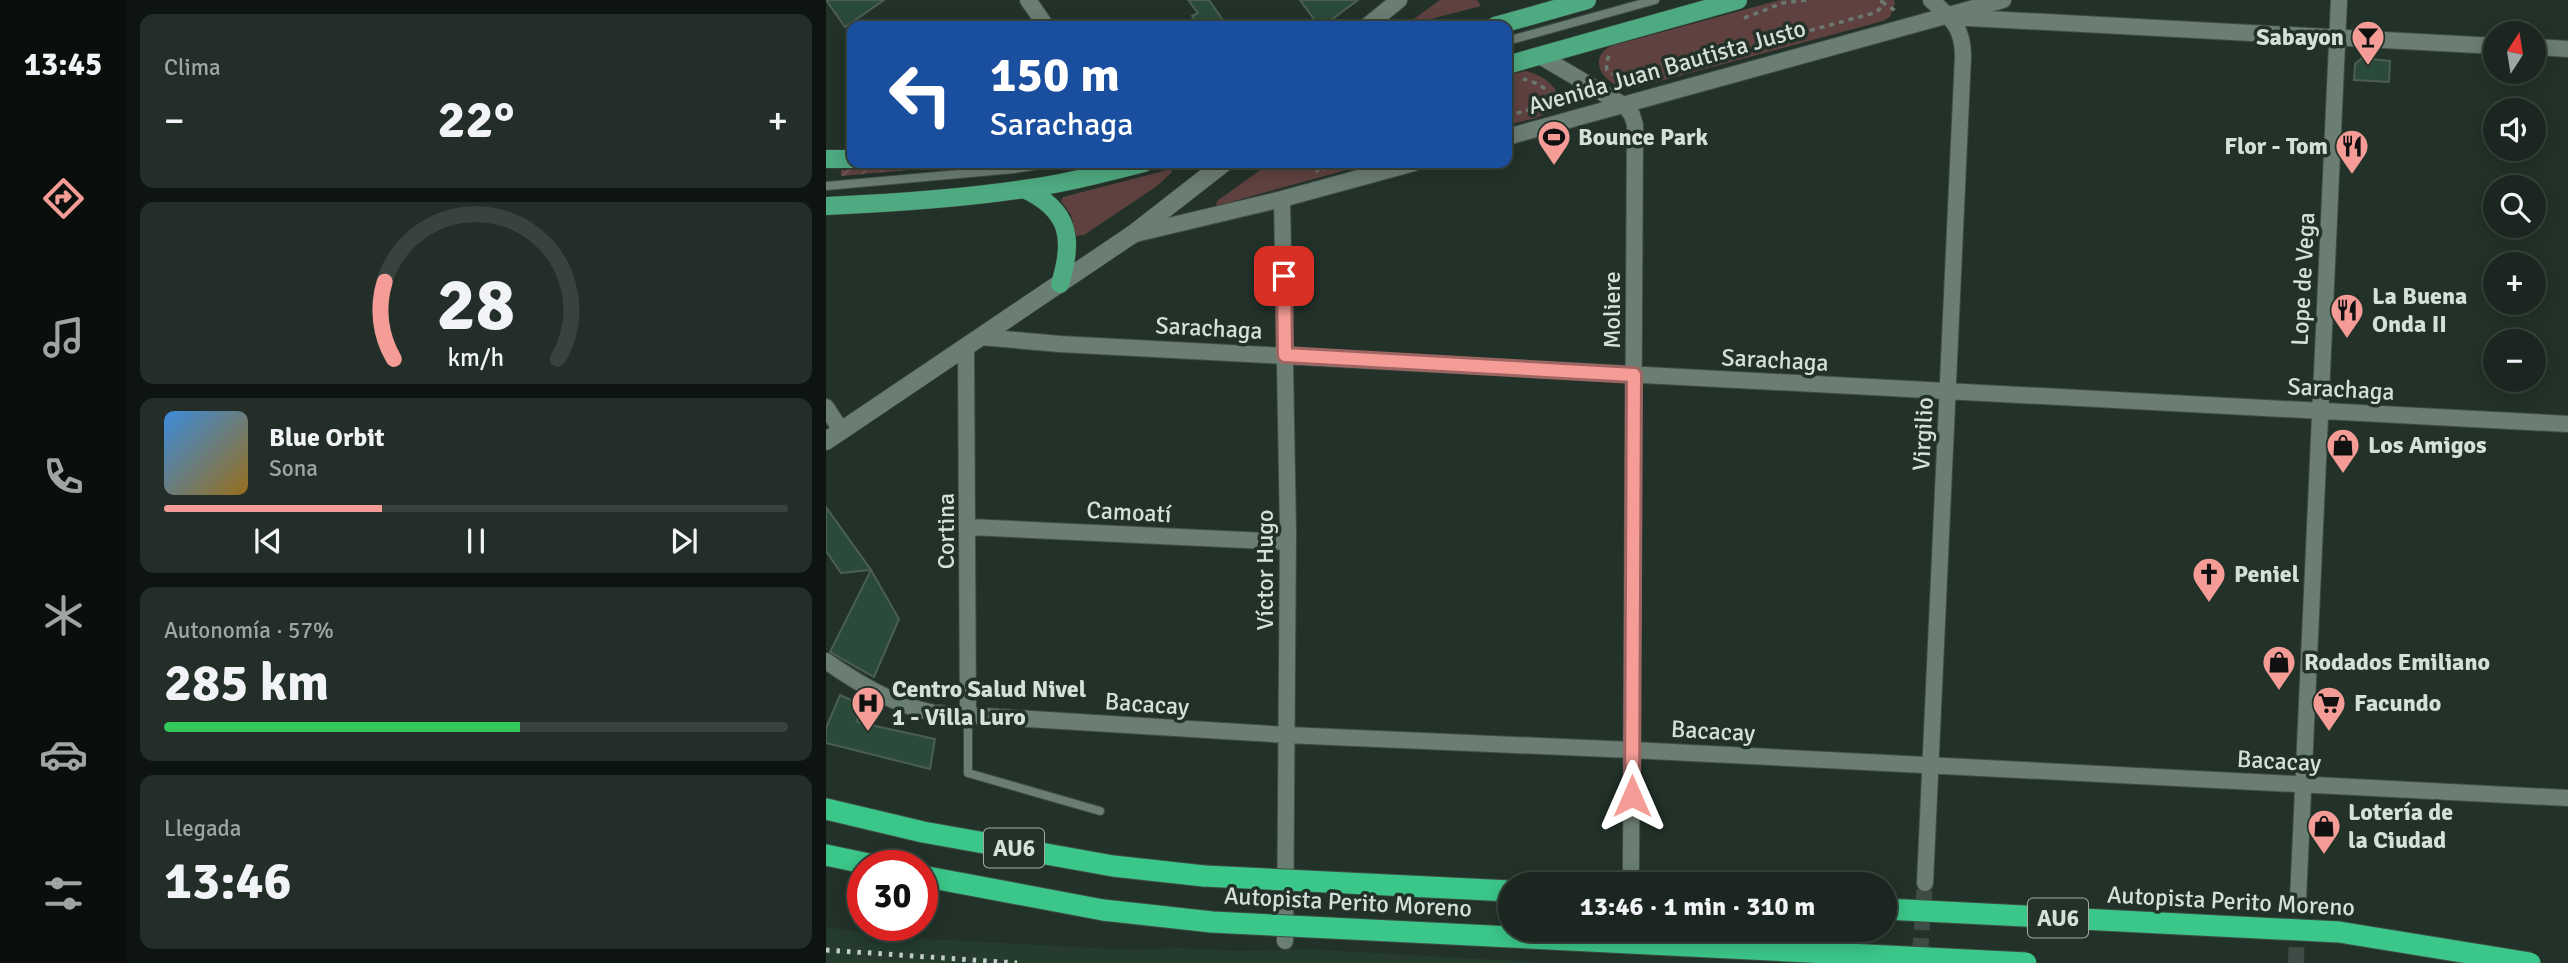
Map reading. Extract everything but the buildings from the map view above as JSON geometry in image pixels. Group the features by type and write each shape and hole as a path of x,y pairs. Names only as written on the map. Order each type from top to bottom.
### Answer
{"highway":[{"name":"Autopista Perito Moreno","path":"826,809 923,832 1126,867 1204,876 1498,890"},
{"path":"826,855 847,860"},
{"name":"Autopista Perito Moreno","path":"938,879 1103,910 1212,922 2026,963"},
{"name":"Autopista Perito Moreno","path":"1897,910 2339,932 2530,963"}],"main road":[{"path":"1512,21 1587,0"},
{"name":"Avenida Juan Bautista Justo","path":"1512,72 1540,56 1738,0"},
{"path":"826,159 847,159"},
{"path":"826,206 1024,189 1074,181 1125,168"},
{"path":"1024,189 1046,202 1062,220 1069,244 1060,284"}],"street":[{"path":"1028,0 1043,21"},
{"path":"1373,21 1399,0"},
{"name":"Virgilio","path":"1925,883 1963,56 1963,40 1950,16 1931,0"},
{"name":"Avenida Juan Bautista Justo","path":"1512,136 2003,0"},
{"name":"Lope de Vega","path":"2298,900 2339,0"},
{"path":"1950,16 2483,45"},
{"path":"2546,48 2568,49"},
{"path":"1540,56 1625,106"},
{"name":"Moliere","path":"1625,106 1635,125 1631,868"},
{"path":"826,441 1133,234 1218,168"},
{"path":"1133,234 1282,199 1396,168"},
{"name":"Víctor Hugo","path":"1282,199 1288,542 1285,941"},
{"name":"Sarachaga","path":"973,341 1285,355 2568,424"},
{"name":"Cortina","path":"968,715 973,341"},
{"path":"826,407 841,430"},
{"name":"Camoatí","path":"969,527 1288,542"},
{"name":"Bacacay","path":"826,661 855,681 907,706 934,713 1287,735 2568,798"}],"lane":[{"path":"1512,40 1655,0"},
{"path":"826,186 1020,168"},
{"path":"968,715 968,773 1100,811"}],"path":[{"path":"1607,70 1626,82 1645,83 1652,80 1655,73 1874,13 1881,8 1882,1 1895,10"},
{"path":"1599,58 1606,60"},
{"path":"1512,73 1548,90 1558,101"},
{"path":"1512,115 1546,105 1551,96"},
{"path":"1314,168 1318,172"}],"shaded area":[{"path":"1440,0 1477,0 1481,6 1423,21 1411,21"},
{"path":"1780,0 1894,0 1895,3 1890,17 1883,21 1634,88 1617,85 1603,74 1599,67 1603,52 1611,46"},
{"path":"1526,71 1546,80 1560,98 1556,105 1545,114 1512,124 1512,74"},
{"path":"888,168 911,168 841,176 841,170"},
{"path":"1263,168 1354,168 1216,206 1217,201"},
{"path":"1171,169 1172,172 1157,186 1084,235 1076,236 1071,215 1061,201 1063,197"},
{"path":"826,927 847,930 847,941 938,939 1133,950 1308,949 1551,963 826,963"}],"tunnel":[{"path":"1920,954 1925,883"},
{"path":"2296,963 2298,900"}],"railway":[{"path":"826,950 1017,963"}],"place":[{"name":"Sabayon","path":"2368,67"},
{"name":"Bounce Park","path":"1554,167"},
{"name":"Flor - Tom","path":"2352,176"},
{"name":"La Buena Onda II","path":"2347,340"},
{"name":"Los Amigos","path":"2343,475"},
{"name":"Peniel","path":"2209,604"},
{"name":"Rodados Emiliano","path":"2279,692"},
{"name":"Centro Salud Nivel 1 - Villa Luro","path":"868,733"},
{"name":"Facundo","path":"2329,733"},
{"name":"Lotería de la Ciudad","path":"2324,856"}],"route":[{"path":"1284,276 1285,355 1634,375 1632,796"}]}
